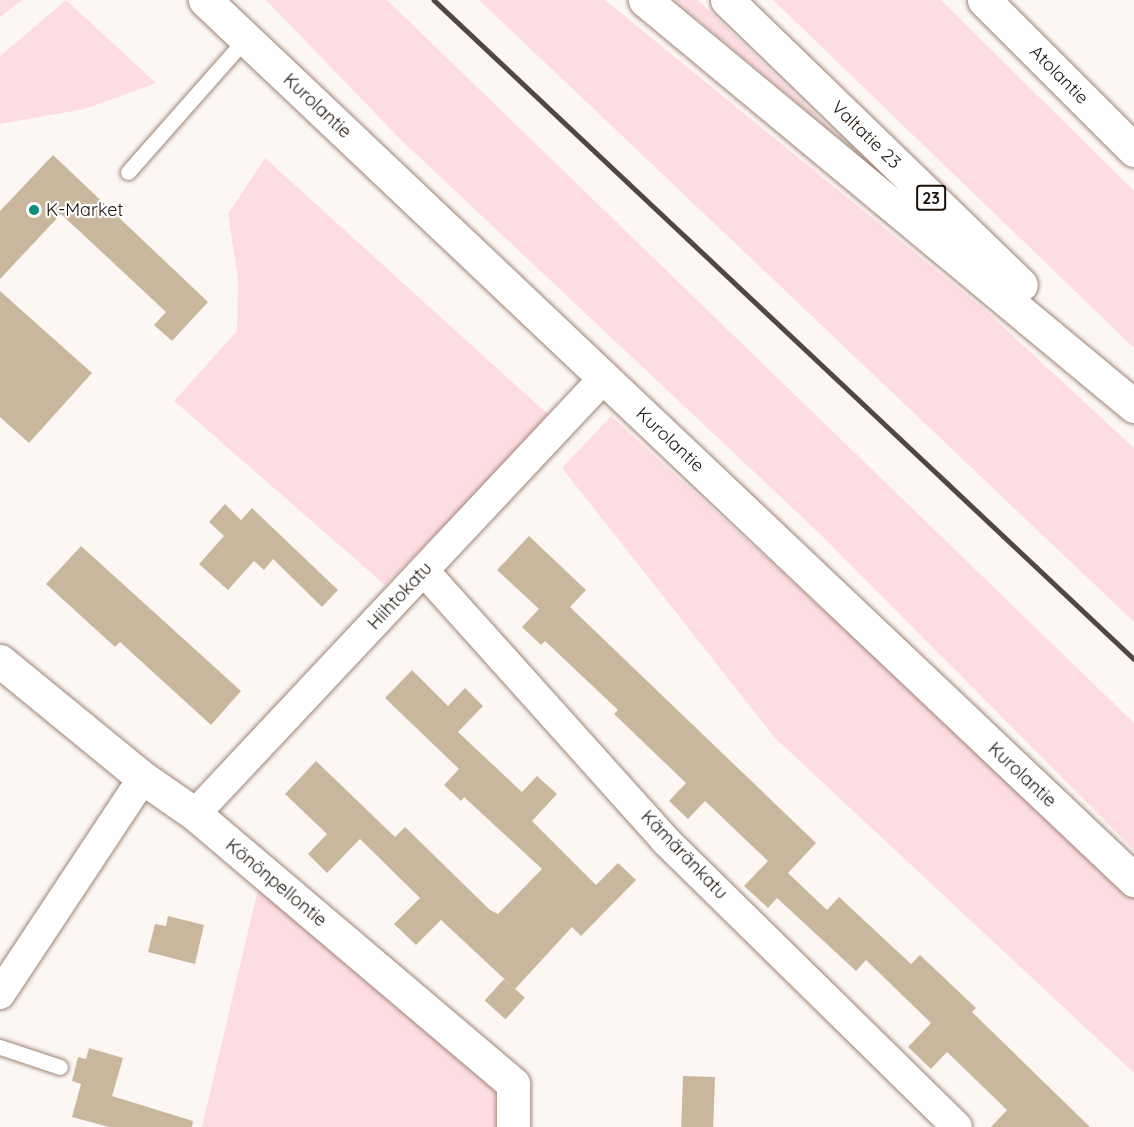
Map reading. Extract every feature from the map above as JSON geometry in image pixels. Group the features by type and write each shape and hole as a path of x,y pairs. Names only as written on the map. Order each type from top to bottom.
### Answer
{"main road":[{"name":"Kurolantie","path":"205,0 1134,880"},
{"path":"645,0 1134,406"},
{"name":"Valtatie 23","path":"727,0 1134,395"},
{"name":"Atolantie","path":"984,0 1134,150"},
{"name":"Könönpellontie","path":"0,661 143,778 195,814 513,1084 513,1127"}],"street":[{"name":"Hiihtokatu","path":"195,814 604,378"},
{"name":"Kämäränkatu","path":"424,571 665,840 957,1127"},
{"path":"0,994 143,778"}],"lane":[{"path":"128,172 246,38"},
{"path":"0,1047 60,1067"}],"shaded area":[{"path":"0,0 22,0 0,17"},
{"path":"66,0 156,83 85,109 0,124 0,56"},
{"path":"266,0 387,0 1134,723 1134,850 820,534 400,139"},
{"path":"479,0 605,0 984,309 1134,448 1134,622"},
{"path":"675,0 698,0 848,146"},
{"path":"773,0 941,0 1134,191 1134,348"},
{"path":"265,158 552,418 385,585 174,401 237,331 238,279 228,214"},
{"path":"611,416 1134,894 1134,1073 775,738 562,468"},
{"path":"259,885 495,1090 496,1127 202,1127"}],"building":[{"path":"53,155 208,302 172,341 154,325 166,312 61,214 0,279 0,211"},
{"path":"0,291 92,373 29,443 0,417"},
{"path":"225,504 241,520 252,508 338,590 322,607 273,559 264,570 254,561 228,590 199,564 224,536 209,522"},
{"path":"529,536 586,590 570,607 816,843 788,873 827,910 839,897 911,964 920,955 976,1008 972,1012 1090,1127 991,1127 1007,1110 947,1052 931,1069 908,1047 931,1023 866,960 856,971 777,898 768,908 744,886 768,861 705,801 688,819 669,801 686,783 614,714 618,710 545,641 541,645 522,627 539,609 497,570"},
{"path":"81,546 241,691 211,725 120,642 115,647 46,584"},
{"path":"412,670 448,706 465,688 483,706 458,732 522,792 537,776 557,794 532,821 596,885 618,863 636,880 581,936 572,927 515,989 441,920 416,945 394,924 420,898 360,839 327,873 308,854 327,834 285,794 316,761 395,837 405,827 490,910 498,914 542,869 464,797 461,801 444,785 459,769 385,698"},
{"path":"168,916 204,925 195,964 148,952 155,924 166,926"},
{"path":"504,979 525,998 505,1019 485,1001"},
{"path":"89,1048 123,1058 112,1096 193,1121 192,1127 109,1127 72,1117 81,1084 72,1081 78,1057 86,1059"},
{"path":"683,1076 715,1077 713,1127 681,1127"}],"railway":[{"path":"434,0 1134,659"}],"place":[{"name":"K-Market","path":"34,210"}]}
